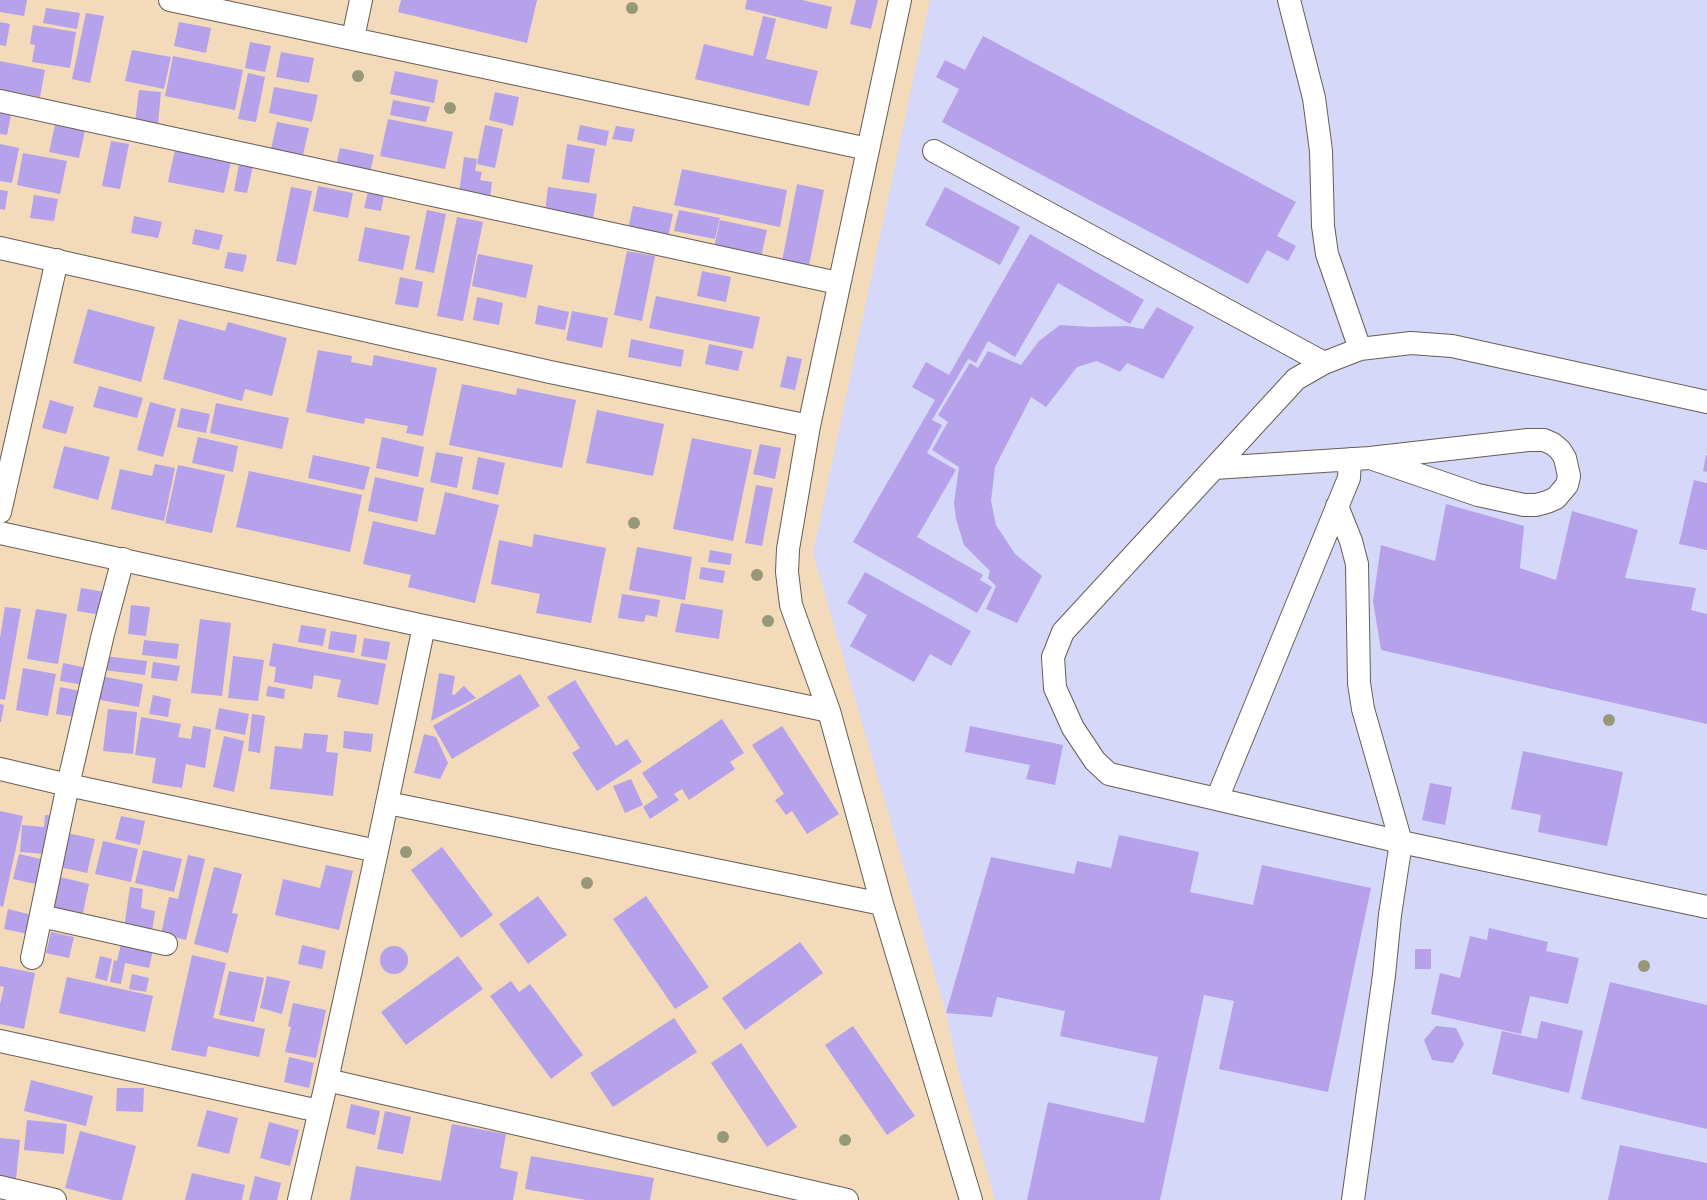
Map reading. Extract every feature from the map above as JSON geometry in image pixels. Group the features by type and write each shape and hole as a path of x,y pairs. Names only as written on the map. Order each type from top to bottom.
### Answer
{"street":[{"path":"170,0 868,148"},
{"path":"353,38 361,0"},
{"path":"900,0 838,283 809,426 788,549 787,572 791,605 829,711 882,904 972,1200"},
{"path":"1289,0 1314,98 1321,151 1323,226 1327,254 1360,349"},
{"path":"0,101 838,283"},
{"path":"934,151 1324,363"},
{"path":"0,248 550,372 809,426"},
{"path":"0,512 56,260"},
{"path":"1707,402 1452,346 1411,343 1360,349 1324,363 1296,379 1063,632 1053,657 1055,688 1072,728 1095,762 1109,774 1401,842 1707,907"},
{"path":"1214,468 1360,459 1528,440 1544,440 1553,444 1560,450 1565,458 1568,476 1567,485 1556,498 1536,505 1524,505 1478,495 1360,459"},
{"path":"1217,799 1337,506 1349,478 1360,459"},
{"path":"1337,506 1351,542 1357,564 1359,683 1362,709 1401,842 1390,915 1384,975 1353,1200"},
{"path":"0,533 424,626 829,711"},
{"path":"32,958 68,785 103,634 123,559"},
{"path":"299,1200 388,803 424,626"},
{"path":"0,769 377,851"},
{"path":"388,803 882,904"},
{"path":"41,916 166,944"},
{"path":"0,1041 319,1111"},
{"path":"327,1080 847,1200"},
{"path":"0,1187 56,1200"}],"shaded area":[{"path":"930,0 1707,0 1707,1200 995,1200 958,1070 946,1013 813,553"}],"building":[{"path":"0,0 27,0 24,16 0,12"},
{"path":"401,0 537,0 527,43 398,12"},
{"path":"747,0 802,0 832,7 827,29 745,9"},
{"path":"856,0 878,0 871,29 850,24"},
{"path":"46,8 80,13 77,29 43,23"},
{"path":"86,13 104,16 90,83 72,79"},
{"path":"763,16 776,19 766,59 818,71 809,106 695,79 704,44 753,56"},
{"path":"0,22 10,24 6,46 0,45"},
{"path":"179,22 211,28 206,53 174,46"},
{"path":"33,25 76,32 70,68 32,62 35,45 30,44"},
{"path":"983,36 1296,202 1277,236 1296,246 1288,261 1267,250 1248,284 942,122 959,89 936,77 945,60 965,70"},
{"path":"250,42 271,46 265,72 245,68"},
{"path":"132,50 171,57 164,89 125,81"},
{"path":"281,52 314,58 309,83 276,77"},
{"path":"173,56 243,70 235,110 165,96"},
{"path":"0,61 45,70 40,97 0,89"},
{"path":"395,71 438,80 434,103 390,94"},
{"path":"248,73 265,77 256,122 238,119"},
{"path":"274,87 318,95 312,122 269,113"},
{"path":"139,90 161,92 158,124 135,122"},
{"path":"495,92 519,97 513,126 489,120"},
{"path":"393,100 430,107 426,122 390,115"},
{"path":"0,113 11,115 7,135 0,134"},
{"path":"388,119 453,132 445,169 380,156"},
{"path":"277,122 309,128 303,155 271,149"},
{"path":"55,125 85,130 79,158 49,152"},
{"path":"485,125 503,129 495,168 477,164"},
{"path":"580,125 609,131 606,146 577,140"},
{"path":"616,126 635,129 632,142 612,139"},
{"path":"111,141 129,144 120,189 102,186"},
{"path":"0,144 19,148 12,183 0,181"},
{"path":"567,144 595,149 589,183 562,179"},
{"path":"340,148 374,155 370,173 336,166"},
{"path":"175,150 231,161 224,193 168,182"},
{"path":"23,153 67,161 60,194 17,185"},
{"path":"464,157 477,159 475,171 482,172 480,180 492,182 490,198 459,193"},
{"path":"239,164 253,166 247,193 234,191"},
{"path":"682,169 787,190 780,227 674,205"},
{"path":"797,184 824,190 809,266 782,261"},
{"path":"318,186 353,193 348,218 313,211"},
{"path":"291,187 312,191 296,265 276,261"},
{"path":"548,187 597,194 593,219 545,212"},
{"path":"945,187 1020,227 1000,265 925,225"},
{"path":"0,190 8,191 5,210 0,209"},
{"path":"368,192 384,195 381,211 364,208"},
{"path":"34,195 58,199 54,221 30,218"},
{"path":"633,206 673,214 668,237 628,229"},
{"path":"427,210 446,214 434,273 415,269"},
{"path":"679,210 720,218 715,239 674,231"},
{"path":"134,216 162,222 158,238 131,233"},
{"path":"457,217 483,222 463,321 437,316"},
{"path":"720,220 767,230 761,257 714,248"},
{"path":"365,227 410,236 403,270 358,261"},
{"path":"195,229 223,235 219,250 192,244"},
{"path":"1030,234 1144,300 1130,324 1058,283 1015,357 988,341 976,363 968,359 932,420 942,425 927,453 956,470 917,537 983,575 980,580 992,587 977,613 853,542 935,400 912,387 926,362 949,375"},
{"path":"627,251 655,256 642,321 614,315"},
{"path":"228,252 247,255 243,272 224,268"},
{"path":"478,254 533,265 526,298 472,286"},
{"path":"702,271 731,277 726,302 697,296"},
{"path":"400,277 423,282 418,308 395,304"},
{"path":"656,296 760,317 753,349 649,328"},
{"path":"477,297 503,303 499,325 473,320"},
{"path":"538,305 569,312 565,330 535,324"},
{"path":"1157,307 1194,327 1163,379 1127,363 1120,372 1097,361 1077,367 1046,407 1031,397 995,467 991,501 996,525 1015,554 1042,576 1017,623 986,609 996,586 988,578 990,571 964,545 956,519 954,503 959,467 932,450 948,422 938,415 970,363 978,368 988,351 1021,365 1039,341 1060,325 1091,327 1127,326 1143,329"},
{"path":"88,309 155,327 141,382 73,363"},
{"path":"572,311 608,318 602,348 566,340"},
{"path":"179,319 225,331 228,322 287,338 272,396 245,389 242,401 163,379"},
{"path":"631,339 684,350 681,367 628,357"},
{"path":"709,344 743,351 738,371 705,364"},
{"path":"318,350 352,356 351,362 372,366 374,355 437,368 423,436 406,433 408,426 365,418 364,424 306,412"},
{"path":"787,356 802,359 795,390 780,387"},
{"path":"462,384 516,395 517,388 576,400 562,468 449,445"},
{"path":"99,386 143,398 137,418 93,407"},
{"path":"50,400 74,407 66,434 42,428"},
{"path":"150,402 176,409 163,457 137,450"},
{"path":"216,403 289,418 282,449 210,433"},
{"path":"181,408 210,414 206,433 177,427"},
{"path":"597,410 664,424 653,476 586,463"},
{"path":"198,437 238,446 233,472 192,463"},
{"path":"382,437 424,447 418,477 376,468"},
{"path":"692,438 752,450 733,541 673,529"},
{"path":"760,444 781,448 775,479 753,474"},
{"path":"64,446 110,457 98,500 53,488"},
{"path":"436,452 463,457 457,488 430,482"},
{"path":"313,455 370,467 364,490 308,478"},
{"path":"1707,455 1707,472 1703,471"},
{"path":"478,457 505,463 498,495 472,489"},
{"path":"155,464 175,468 164,521 111,509 120,469 152,476"},
{"path":"178,465 225,475 212,533 165,523"},
{"path":"249,471 362,495 350,552 236,527"},
{"path":"375,477 424,488 417,522 368,511"},
{"path":"1694,480 1707,483 1707,550 1679,544"},
{"path":"756,485 773,488 762,546 745,543"},
{"path":"445,492 499,505 475,603 408,587 411,575 363,564 373,521 435,535"},
{"path":"1446,504 1524,526 1520,568 1556,580 1572,511 1638,530 1625,578 1696,588 1691,610 1707,614 1707,724 1381,650 1373,601 1381,545 1435,561"},
{"path":"534,534 606,548 591,623 536,613 540,594 491,584 499,540 532,547"},
{"path":"637,547 692,557 685,600 629,590"},
{"path":"710,550 732,554 730,565 708,562"},
{"path":"701,567 725,571 723,583 699,579"},
{"path":"865,572 971,631 951,666 930,654 914,682 850,646 867,615 847,603"},
{"path":"81,588 105,592 101,615 77,611"},
{"path":"622,594 660,600 657,617 646,615 644,622 618,618"},
{"path":"681,603 723,610 719,639 675,632"},
{"path":"131,605 150,607 146,636 128,634"},
{"path":"5,607 21,609 5,700 0,699 0,638"},
{"path":"36,609 67,614 58,664 27,659"},
{"path":"200,619 231,623 222,696 191,693"},
{"path":"301,625 326,629 323,646 298,642"},
{"path":"331,631 357,635 354,653 328,649"},
{"path":"364,638 390,642 387,660 361,656"},
{"path":"144,640 179,644 177,659 142,655"},
{"path":"273,643 386,664 378,705 337,697 341,680 314,675 312,689 274,682 276,667 269,666"},
{"path":"104,656 147,661 145,675 103,670"},
{"path":"233,656 264,660 258,701 228,698"},
{"path":"153,662 180,666 177,681 151,678"},
{"path":"63,663 87,668 84,685 60,681"},
{"path":"23,668 56,674 48,716 16,710"},
{"path":"439,673 455,676 452,694 454,695 464,686 476,698 431,721"},
{"path":"520,674 540,706 452,759 433,726"},
{"path":"100,676 143,684 139,707 95,699"},
{"path":"575,680 616,746 627,739 642,762 597,791 572,753 580,748 547,697"},
{"path":"268,686 285,689 284,699 266,696"},
{"path":"60,687 86,692 82,718 56,714"},
{"path":"153,695 171,699 168,717 149,714"},
{"path":"0,704 4,705 1,722 0,722"},
{"path":"219,708 249,714 245,735 215,729"},
{"path":"108,709 137,712 133,754 103,751"},
{"path":"252,714 265,716 260,753 248,751"},
{"path":"141,717 181,724 178,737 191,739 193,726 211,729 205,768 186,764 182,788 152,783 156,758 135,755"},
{"path":"722,719 744,753 730,762 735,769 689,800 682,789 674,794 679,800 650,819 643,807 658,797 642,773"},
{"path":"782,726 839,814 807,834 792,811 786,815 775,800 784,794 752,745"},
{"path":"970,726 1063,745 1055,785 1026,779 1030,765 965,752"},
{"path":"344,731 373,734 371,752 343,748"},
{"path":"304,733 328,735 326,752 338,753 333,796 270,789 275,746 302,749"},
{"path":"424,734 436,737 448,763 440,779 414,773"},
{"path":"224,736 244,741 234,792 213,787"},
{"path":"1523,751 1623,772 1607,846 1538,832 1541,815 1511,809"},
{"path":"631,779 643,805 625,813 613,786"},
{"path":"1430,783 1452,787 1445,825 1422,820"},
{"path":"0,811 23,816 3,907 0,906"},
{"path":"45,815 59,816 45,854 20,852 22,825 44,827"},
{"path":"121,816 145,821 140,845 115,839"},
{"path":"67,833 95,839 87,873 60,867"},
{"path":"1119,835 1199,852 1190,892 1253,905 1262,865 1371,888 1328,1092 1219,1069 1234,1001 1204,995 1160,1200 1027,1200 1048,1102 1144,1123 1158,1057 1060,1036 1065,1011 997,997 992,1017 946,1013 991,857 1074,874 1077,861 1111,868"},
{"path":"103,841 138,849 131,882 95,874"},
{"path":"442,847 493,915 461,938 411,870"},
{"path":"143,850 182,859 174,892 135,883"},
{"path":"19,854 50,861 45,886 13,879"},
{"path":"188,855 205,859 186,940 161,934 169,897 178,899"},
{"path":"326,865 353,871 339,930 275,915 283,879 320,888"},
{"path":"214,867 242,874 232,913 238,914 228,953 194,944"},
{"path":"56,876 89,884 82,918 48,911"},
{"path":"130,887 143,889 141,908 155,911 152,932 124,928"},
{"path":"538,896 567,935 528,964 499,924"},
{"path":"646,896 709,987 675,1009 613,919"},
{"path":"8,909 32,915 28,934 4,929"},
{"path":"1489,928 1548,942 1546,951 1579,958 1568,1004 1530,996 1521,1034 1431,1014 1440,973 1460,978 1470,936 1487,940"},
{"path":"51,932 74,937 69,958 46,953"},
{"path":"122,940 154,946 149,968 125,963 121,984 110,982 114,960 117,961"},
{"path":"800,942 823,973 745,1030 722,998"},
{"path":"302,945 326,951 322,969 298,964"},
{"path":"394,946 404,950 408,960 404,970 394,974 384,970 380,960 384,950"},
{"path":"1415,949 1431,949 1431,969 1415,969"},
{"path":"192,955 226,963 213,1018 265,1029 259,1057 208,1046 206,1057 171,1050"},
{"path":"100,956 112,959 107,981 95,978"},
{"path":"458,956 483,989 406,1045 381,1012"},
{"path":"0,966 35,973 24,1029 0,1024 0,1004 4,987 0,986"},
{"path":"229,971 264,978 254,1022 219,1015"},
{"path":"132,974 149,978 146,992 129,989"},
{"path":"267,976 290,981 282,1014 260,1008"},
{"path":"67,977 153,996 145,1032 59,1013"},
{"path":"511,981 519,992 530,984 583,1055 551,1079 490,996"},
{"path":"1610,982 1707,1005 1707,1129 1581,1099"},
{"path":"293,1003 326,1010 316,1058 285,1052 291,1027 288,1026"},
{"path":"674,1018 697,1052 613,1107 590,1073"},
{"path":"1541,1021 1583,1031 1569,1093 1492,1074 1502,1031 1537,1039"},
{"path":"853,1026 915,1116 887,1135 825,1045"},
{"path":"1436,1026 1456,1028 1464,1044 1453,1063 1432,1060 1424,1040"},
{"path":"741,1043 797,1127 767,1147 711,1063"},
{"path":"289,1057 314,1063 309,1088 284,1082"},
{"path":"31,1080 93,1096 86,1126 24,1111"},
{"path":"117,1088 144,1088 143,1112 116,1111"},
{"path":"351,1104 380,1111 375,1135 346,1128"},
{"path":"207,1110 238,1118 229,1154 197,1146"},
{"path":"385,1111 411,1117 403,1154 377,1149"},
{"path":"27,1120 67,1124 64,1154 24,1150"},
{"path":"269,1122 299,1130 290,1166 260,1158"},
{"path":"452,1124 506,1134 500,1168 518,1172 513,1200 350,1200 356,1166 441,1181"},
{"path":"80,1131 136,1146 122,1200 112,1200 65,1188"},
{"path":"0,1138 20,1140 16,1179 0,1178"},
{"path":"1620,1145 1707,1163 1707,1200 1608,1200"},
{"path":"531,1156 654,1178 650,1200 586,1200 525,1189"},
{"path":"192,1173 245,1185 242,1200 185,1200"},
{"path":"255,1176 281,1183 277,1200 249,1200"}]}
